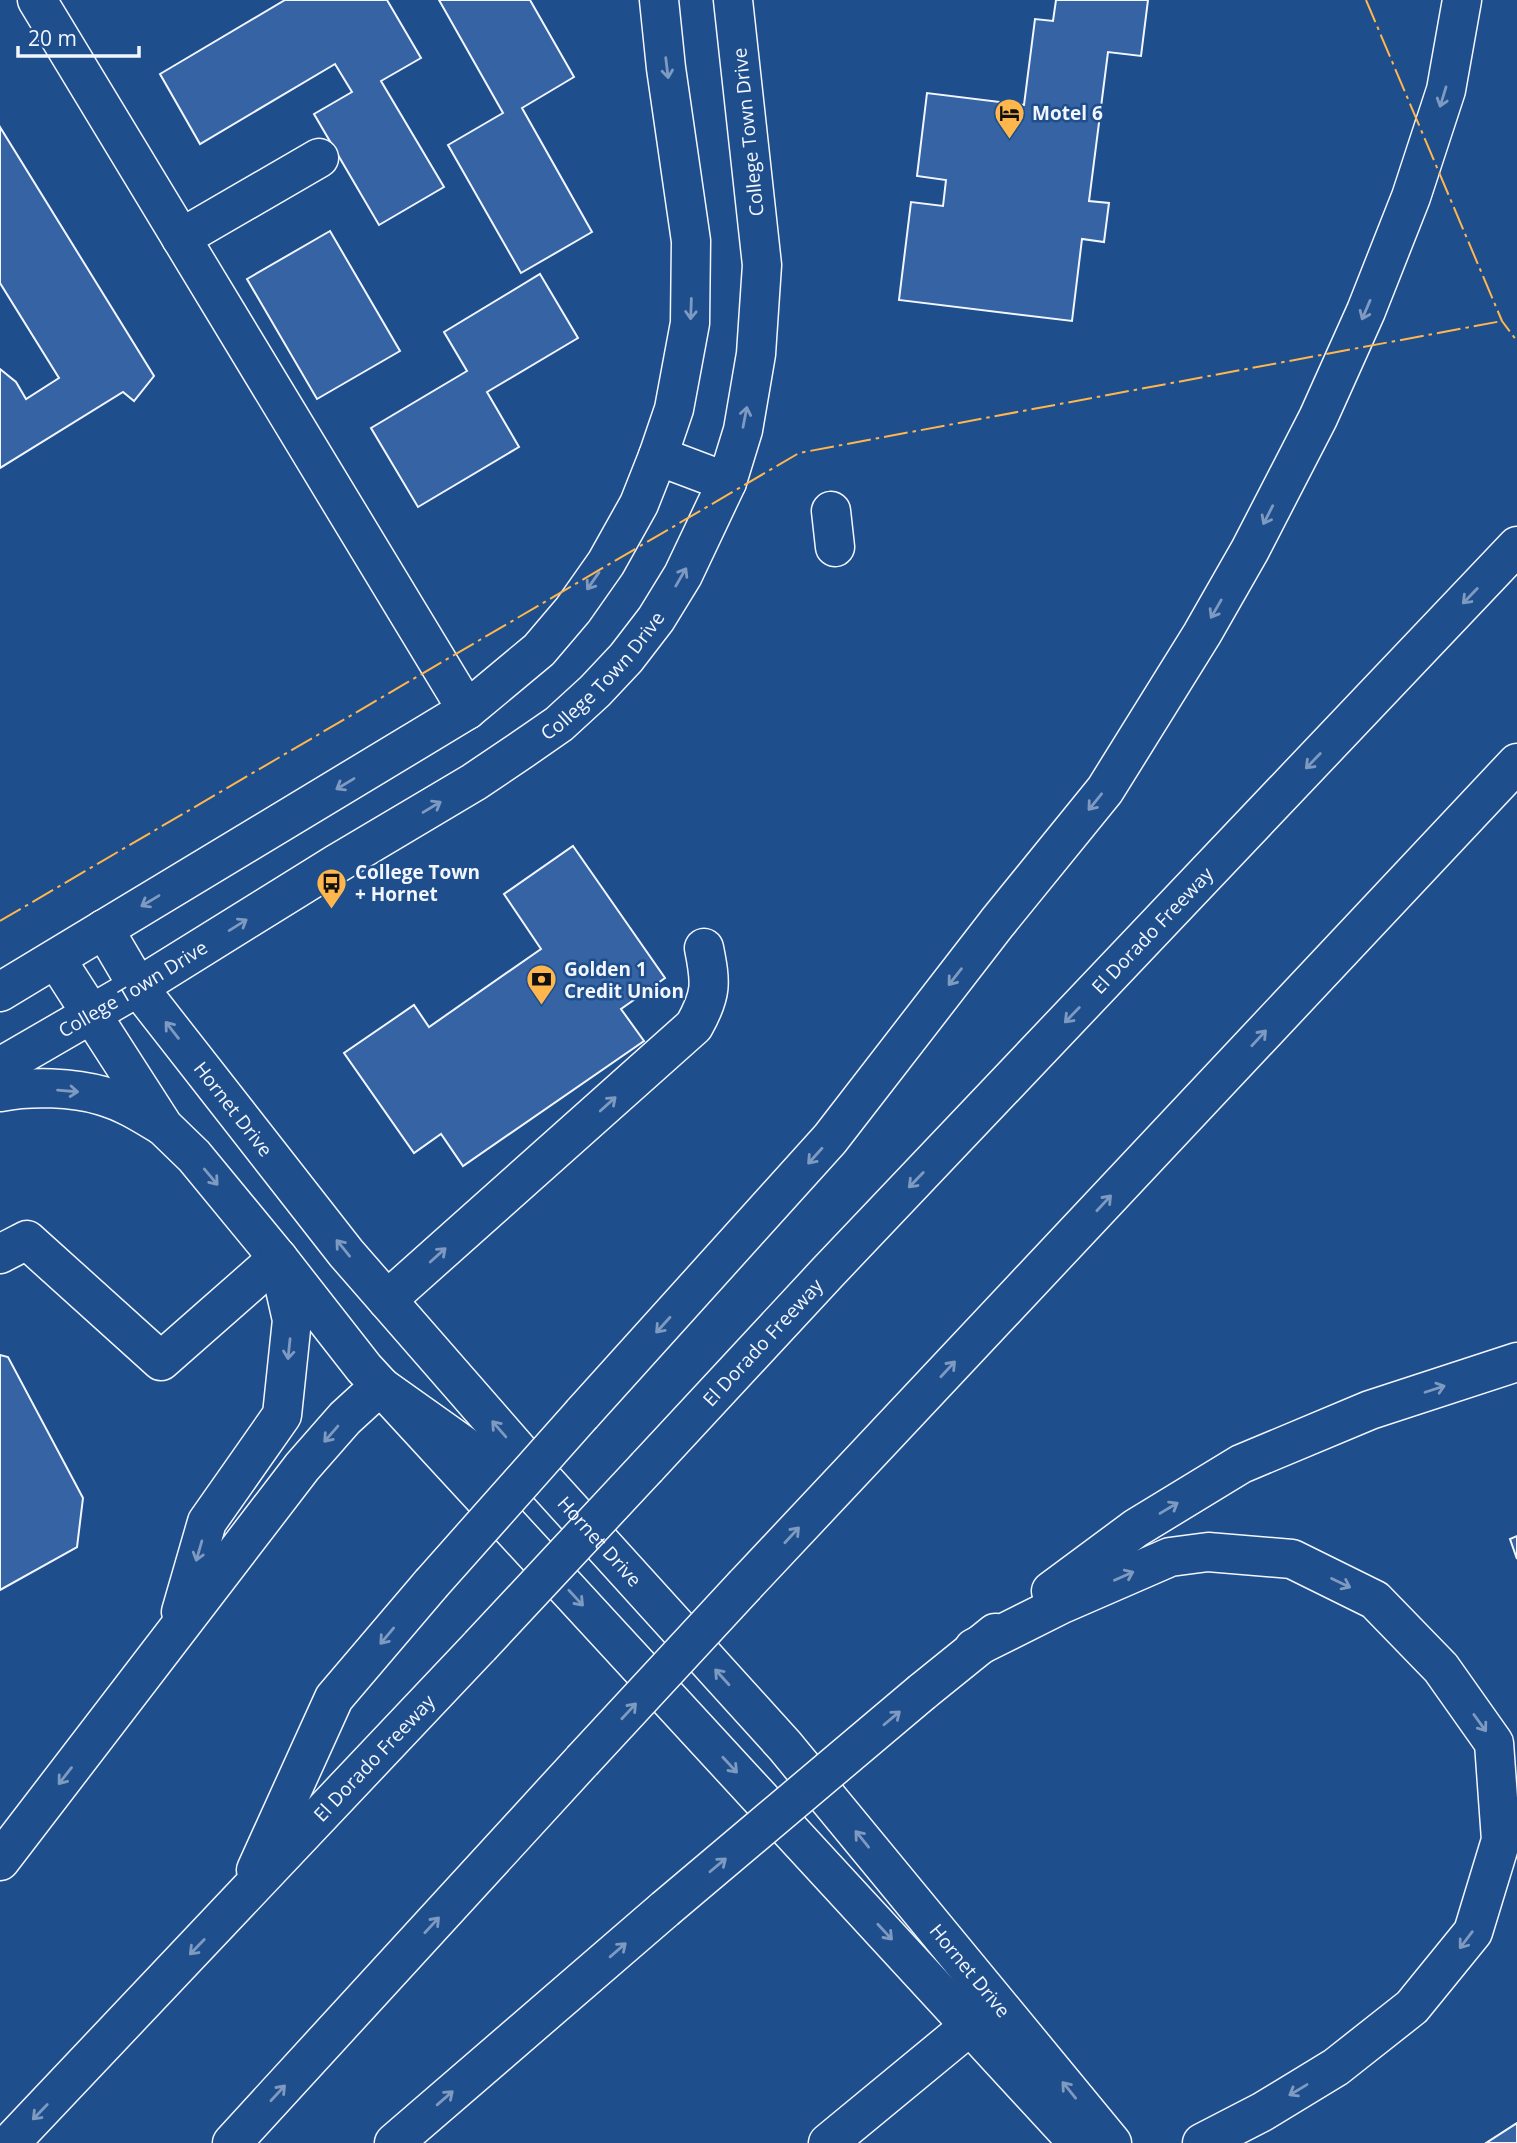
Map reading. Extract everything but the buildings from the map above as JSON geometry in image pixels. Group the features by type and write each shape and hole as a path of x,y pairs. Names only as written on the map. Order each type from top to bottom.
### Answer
{"main road":[{"path":"37,0 467,710"},
{"path":"0,992 467,710 539,650 573,610 606,563 639,504 658,456 674,409 690,323 691,241 659,0"},
{"name":"College Town Drive","path":"0,1067 138,987 474,782 559,724 603,683 656,619 683,575 727,482 743,430 751,390 762,265 733,0"},
{"path":"244,1897 334,1699 582,1414 830,1139 997,923 1105,790 1250,550 1312,430 1366,311 1411,197 1446,90 1462,0"},
{"path":"181,238 319,158"},
{"path":"658,456 727,482"},
{"name":"El Dorado Freeway","path":"10,2143 480,1646 827,1273 1517,547"},
{"path":"232,2143 582,1761 1517,763"},
{"name":"Hornet Drive","path":"104,929 138,987 346,1253 544,1480 785,1746 1112,2143"},
{"path":"387,1300 694,1026 708,997 709,974 704,948"},
{"name":"Hornet Drive","path":"56,959 164,1127 194,1156 380,1386 1078,2143"},
{"path":"0,1092 69,1090 102,1096 131,1107 164,1127"},
{"path":"0,1254 27,1240 161,1361 278,1258 292,1320 282,1415 207,1522 174,1634"},
{"path":"394,2143 974,1648 1136,1528 1241,1464 1370,1410 1517,1362"},
{"path":"0,1861 302,1467 345,1418 380,1386 501,1472 544,1480"},
{"path":"974,1648 1062,1604 1170,1557 1208,1552 1292,1559 1375,1600 1441,1668 1494,1743 1501,1840 1473,1932 1412,2007 1336,2067 1262,2112 1202,2143"},
{"path":"828,2143 971,2025"}],"power":[{"path":"1366,0 1502,321 1517,341"},
{"path":"0,921 799,453 1502,321"}],"place":[{"name":"Motel 6","path":"1009,140"},
{"name":"College Town + Hornet","path":"332,910"},
{"name":"Golden 1 Credit Union","path":"541,1007"}]}
